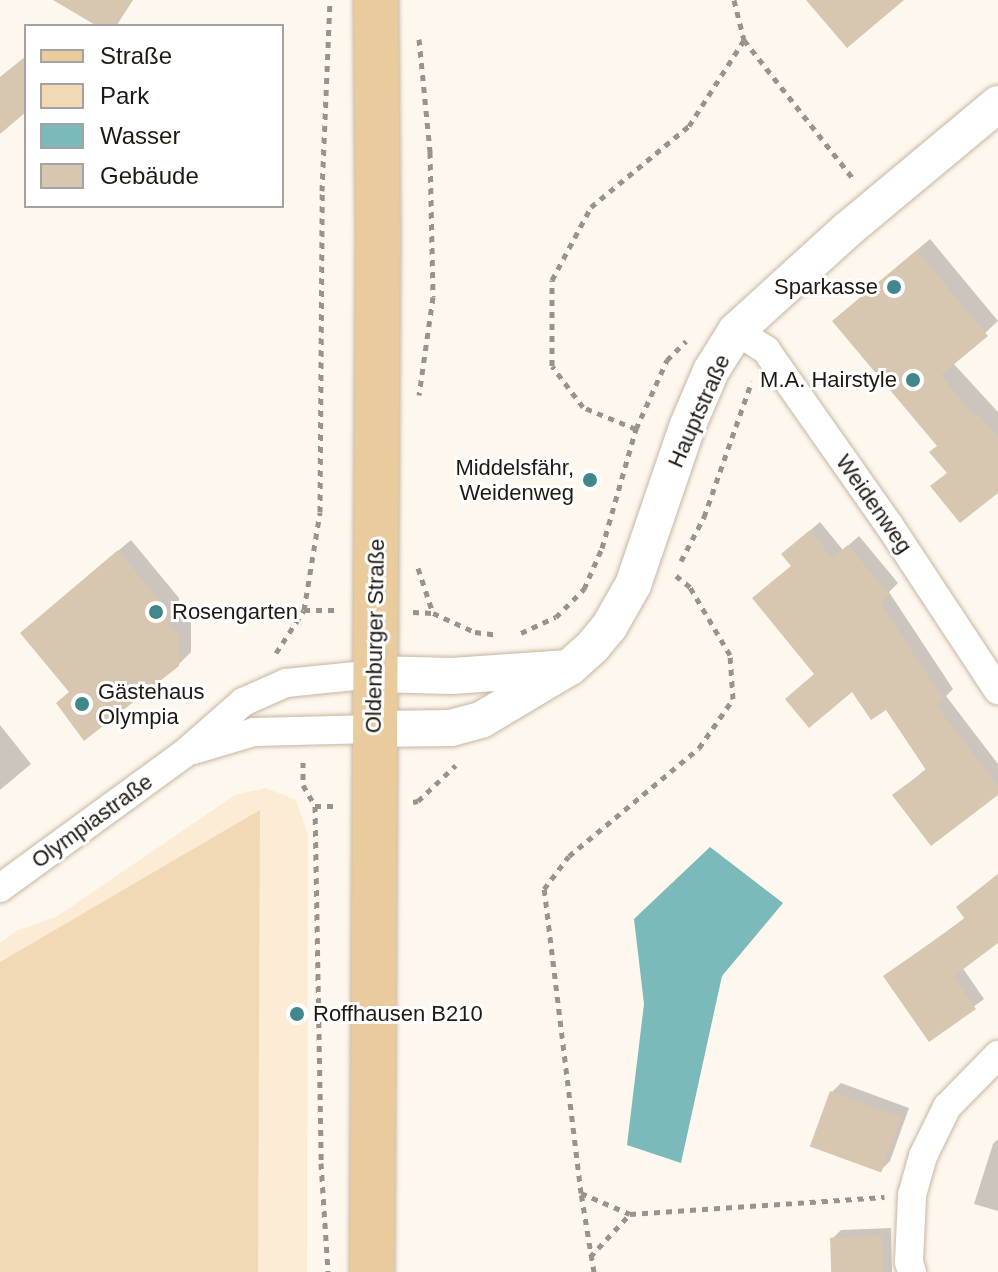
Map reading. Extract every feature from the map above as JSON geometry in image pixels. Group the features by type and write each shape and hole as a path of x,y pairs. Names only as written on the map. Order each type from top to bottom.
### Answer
{"main road":[{"name":"Oldenburger Straße","path":"372,1272 376,0"}],"street":[{"name":"Hauptstraße","path":"373,729 451,728 481,720 570,667 609,627 633,585 687,427 711,371 751,341 847,230 998,104"},
{"name":"Weidenweg","path":"751,341 889,525 998,690"},
{"path":"374,674 452,676 570,667"},
{"name":"Olympiastraße","path":"0,888 185,753 243,702 286,683 374,674"},
{"name":"Olympiastraße","path":"185,753 254,732 373,729"},
{"path":"912,1272 909,1262 912,1195 923,1156 947,1107 998,1055"}],"path":[{"path":"271,658 289,637 304,610 320,512 322,191 330,0"},
{"path":"734,0 744,40 858,185"},
{"path":"418,25 430,152 433,297 418,400"},
{"path":"636,429 583,407 552,366 552,280 591,207 689,126 744,40"},
{"path":"667,587 704,517 751,341"},
{"path":"417,567 433,613 454,624"},
{"path":"594,1272 589,1257 544,889 569,856 699,748 733,699 730,655 690,587 674,574"},
{"path":"452,766 465,760"},
{"path":"303,785 315,806 321,1163 328,1272"},
{"path":"581,1193 630,1214 912,1195"},
{"path":"589,1257 630,1214"}],"shaded area":[{"path":"266,788 296,800 308,834 307,1272 0,1272 0,943 18,930 56,917 235,795"}],"green space":[{"path":"260,810 258,1272 0,1272 0,962"}],"water":[{"path":"710,847 783,903 722,976 681,1163 627,1145 644,1004 634,919"}],"building":[{"path":"53,0 132,0 117,24 94,24"},
{"path":"806,0 904,0 847,48"},
{"path":"24,58 24,114 0,134 0,77"},
{"path":"917,250 988,336 941,375 974,416 978,413 998,437 998,493 960,523 930,486 947,473 929,452 937,446 832,321"},
{"path":"810,530 832,558 848,545 889,594 880,602 944,700 936,705 998,786 998,795 931,846 892,795 926,770 886,710 871,720 852,692 809,728 785,699 814,674 752,598 791,566 781,554"},
{"path":"118,550 168,611 167,621 179,635 179,666 84,741 56,703 69,692 20,633"},
{"path":"998,874 998,943 954,976 976,1009 929,1042 883,976 965,919 956,907"},
{"path":"830,1091 901,1117 881,1172 810,1146"},
{"path":"882,1236 883,1272 831,1272 830,1238"}],"place":[{"name":"Sparkasse","path":"894,287"},
{"name":"M.A. Hairstyle","path":"913,380"},
{"name":"Middelsfähr, Weidenweg","path":"590,480"},
{"name":"Rosengarten","path":"156,612"},
{"name":"Gästehaus Olympia","path":"82,704"},
{"name":"Roffhausen B210","path":"297,1014"}]}
